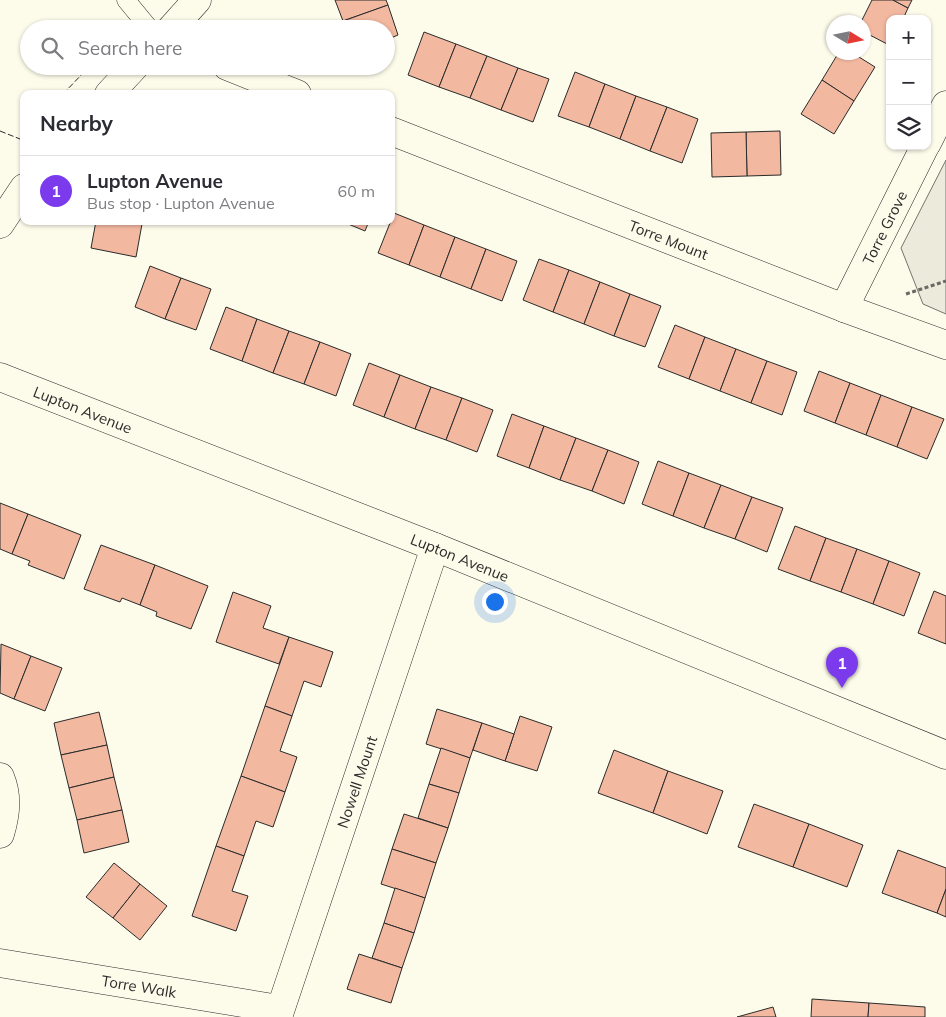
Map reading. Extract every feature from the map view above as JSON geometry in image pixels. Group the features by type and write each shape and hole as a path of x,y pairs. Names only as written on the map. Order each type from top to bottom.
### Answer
{"street":[{"path":"178,20 197,0"},
{"path":"113,90 127,75"},
{"path":"250,75 287,90"},
{"path":"931,135 946,105"},
{"name":"Torre Mount","path":"395,133 844,308 946,345"},
{"name":"Torre Grove","path":"844,308 923,150"},
{"path":"0,224 20,194"},
{"name":"Lupton Avenue","path":"0,377 435,547 946,755"},
{"name":"Nowell Mount","path":"278,1013 435,547"},
{"path":"0,776 4,788 6,814 0,834"},
{"name":"Torre Walk","path":"0,963 278,1013"}],"lane":[{"path":"126,0 143,20"}],"shaded area":[{"path":"946,160 946,314 923,304 901,248"}],"building":[{"path":"335,0 386,0 388,5 346,20 343,20"},
{"path":"872,0 893,0 908,8 905,15 886,15 886,43 871,36 871,15 864,15"},
{"path":"893,0 912,0 908,8"},
{"path":"388,5 393,20 346,20"},
{"path":"424,32 456,44 439,87 408,75"},
{"path":"456,44 487,56 470,98 439,87"},
{"path":"487,56 518,68 501,110 470,98"},
{"path":"834,60 864,60 875,67 854,101 822,80"},
{"path":"518,68 549,79 533,122 501,110"},
{"path":"575,72 605,84 589,127 558,116"},
{"path":"822,80 854,101 834,134 801,114"},
{"path":"605,84 636,96 620,139 589,127"},
{"path":"636,96 667,107 650,151 620,139"},
{"path":"667,107 698,119 682,163 650,151"},
{"path":"780,131 781,175 747,176 746,132"},
{"path":"746,132 747,176 712,177 711,133"},
{"path":"395,213 424,225 409,265 378,253 389,225 395,225"},
{"path":"95,225 142,225 136,257 91,248"},
{"path":"351,225 367,225 365,231"},
{"path":"424,225 455,237 440,277 409,265"},
{"path":"455,237 486,249 471,289 440,277"},
{"path":"486,249 517,261 502,301 471,289"},
{"path":"539,259 569,270 553,312 523,300"},
{"path":"150,266 181,278 165,319 135,307"},
{"path":"569,270 600,282 584,324 553,312"},
{"path":"181,278 211,289 196,330 165,319"},
{"path":"600,282 630,294 614,336 584,324"},
{"path":"630,294 661,306 645,347 614,336"},
{"path":"226,307 257,319 242,361 210,349"},
{"path":"257,319 289,331 273,373 242,361"},
{"path":"675,325 705,337 689,379 658,367"},
{"path":"289,331 320,342 304,384 273,373"},
{"path":"705,337 736,349 720,391 689,379"},
{"path":"320,342 351,354 336,396 304,384"},
{"path":"736,349 767,361 751,403 720,391"},
{"path":"767,361 797,372 782,415 751,403"},
{"path":"369,363 400,375 384,417 353,405"},
{"path":"819,371 850,383 835,423 804,411"},
{"path":"400,375 431,387 415,429 384,417"},
{"path":"850,383 881,395 866,435 835,423"},
{"path":"431,387 462,398 446,440 415,429"},
{"path":"881,395 912,407 897,447 866,435"},
{"path":"462,398 493,410 477,452 446,440"},
{"path":"912,407 944,419 927,459 897,447"},
{"path":"512,414 544,426 529,468 497,456"},
{"path":"544,426 576,438 560,480 529,468"},
{"path":"576,438 608,450 592,491 560,480"},
{"path":"608,450 639,462 624,504 592,491"},
{"path":"658,461 689,473 673,516 642,504"},
{"path":"689,473 721,485 704,528 673,516"},
{"path":"721,485 752,497 735,539 704,528"},
{"path":"752,497 783,508 767,552 735,539"},
{"path":"0,503 28,514 12,554 0,549"},
{"path":"28,514 81,535 64,579 28,565 30,561 12,554"},
{"path":"795,526 826,538 810,581 778,569"},
{"path":"826,538 857,549 841,592 810,581"},
{"path":"101,545 155,565 140,605 122,598 120,602 84,589"},
{"path":"857,549 889,561 873,604 841,592"},
{"path":"889,561 920,573 904,616 873,604"},
{"path":"155,565 208,586 191,629 156,616 157,612 140,605"},
{"path":"934,591 946,596 946,644 918,633"},
{"path":"233,592 271,606 263,628 289,637 279,664 216,642"},
{"path":"289,637 333,652 321,687 304,681 292,716 265,706"},
{"path":"1,644 31,656 14,699 0,693"},
{"path":"31,656 62,668 45,711 14,699"},
{"path":"265,706 292,716 280,751 297,757 285,792 241,776"},
{"path":"437,709 482,723 470,758 426,744"},
{"path":"99,712 107,745 61,755 54,723"},
{"path":"520,716 552,727 537,771 505,761"},
{"path":"482,723 514,734 505,761 473,750"},
{"path":"107,745 114,777 69,788 61,755"},
{"path":"441,748 470,758 459,793 429,784"},
{"path":"614,750 668,771 653,813 598,793"},
{"path":"668,771 723,791 707,834 653,813"},
{"path":"241,776 285,792 273,827 256,821 244,856 216,846"},
{"path":"114,777 122,810 77,820 69,788"},
{"path":"429,784 459,793 448,828 418,818"},
{"path":"754,804 809,824 793,867 738,847"},
{"path":"122,810 129,842 84,853 77,820"},
{"path":"404,814 448,828 436,863 392,849"},
{"path":"809,824 863,845 847,887 793,867"},
{"path":"216,846 244,856 232,891 248,896 236,931 192,916"},
{"path":"392,849 436,863 425,898 381,884"},
{"path":"898,850 946,868 946,889 937,913 882,893"},
{"path":"114,863 140,884 113,918 86,897"},
{"path":"140,884 167,906 140,940 113,918"},
{"path":"395,888 425,898 414,933 384,923"},
{"path":"946,889 946,917 937,913"},
{"path":"384,923 414,933 402,968 372,958"},
{"path":"359,954 402,968 391,1003 347,989"},
{"path":"812,999 869,1003 868,1017 811,1017"},
{"path":"869,1003 925,1007 925,1017 868,1017"},
{"path":"773,1007 776,1017 737,1017"}],"fence":[{"path":"67,90 81,75"},
{"path":"0,131 20,139"}],"place":[{"name":"Lupton Avenue","path":"842,688"}]}
